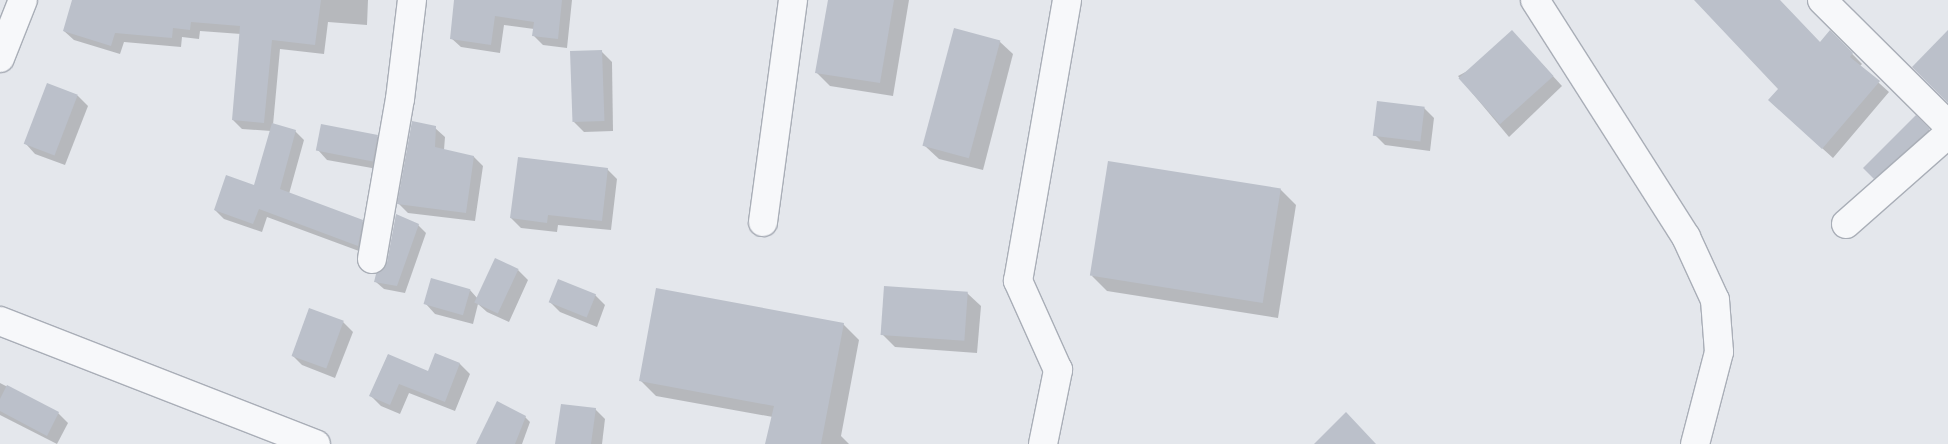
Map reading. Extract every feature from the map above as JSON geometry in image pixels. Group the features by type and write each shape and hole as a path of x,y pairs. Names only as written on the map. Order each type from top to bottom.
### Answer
{"street":[{"path":"0,58 23,0"},
{"path":"372,259 400,99 412,0"},
{"path":"763,222 793,0"},
{"path":"1043,444 1058,370 1018,281 1067,0"},
{"path":"1535,0 1686,238 1715,300 1719,352 1695,444"},
{"path":"1822,0 1948,125"},
{"path":"1846,224 1948,134"},
{"path":"0,321 316,444"}],"building":[{"path":"72,0 321,0 315,45 272,40 264,123 232,120 240,26 191,22 190,30 173,28 172,38 115,33 111,46 63,31"},
{"path":"454,0 562,0 558,39 532,36 534,22 495,16 491,45 450,39"},
{"path":"828,0 894,0 880,83 815,73"},
{"path":"1694,0 1780,0 1820,42 1830,30 1853,53 1850,57 1880,81 1822,149 1768,100 1778,89"},
{"path":"954,28 1000,40 969,158 922,146"},
{"path":"1512,30 1553,76 1500,124 1458,78"},
{"path":"1948,30 1948,103 1912,67"},
{"path":"602,50 604,121 572,122 570,51"},
{"path":"47,83 78,95 55,156 24,144"},
{"path":"1377,101 1425,107 1420,142 1373,136"},
{"path":"1916,115 1930,129 1874,179 1863,168"},
{"path":"412,121 436,126 435,147 474,156 466,213 397,204"},
{"path":"272,123 296,130 280,189 363,220 358,246 259,209 253,224 214,210 226,175 254,185"},
{"path":"321,124 378,135 373,162 316,151"},
{"path":"518,157 608,168 602,221 548,215 547,223 510,218"},
{"path":"1108,161 1281,188 1263,303 1090,276"},
{"path":"396,214 419,224 397,286 374,282 376,274 387,262"},
{"path":"495,258 519,269 498,313 474,302"},
{"path":"431,278 470,289 463,315 424,304"},
{"path":"558,279 596,294 587,318 549,302"},
{"path":"884,286 968,292 964,341 881,335"},
{"path":"656,288 844,323 821,444 765,444 774,406 639,381"},
{"path":"309,308 344,321 326,369 292,356"},
{"path":"435,353 460,363 445,402 399,384 390,405 369,396 388,354 428,371"},
{"path":"7,385 59,412 47,436 0,411 0,399"},
{"path":"497,401 526,416 515,444 476,444"},
{"path":"561,404 596,408 591,444 555,444"},
{"path":"1346,412 1376,444 1314,444"}]}
